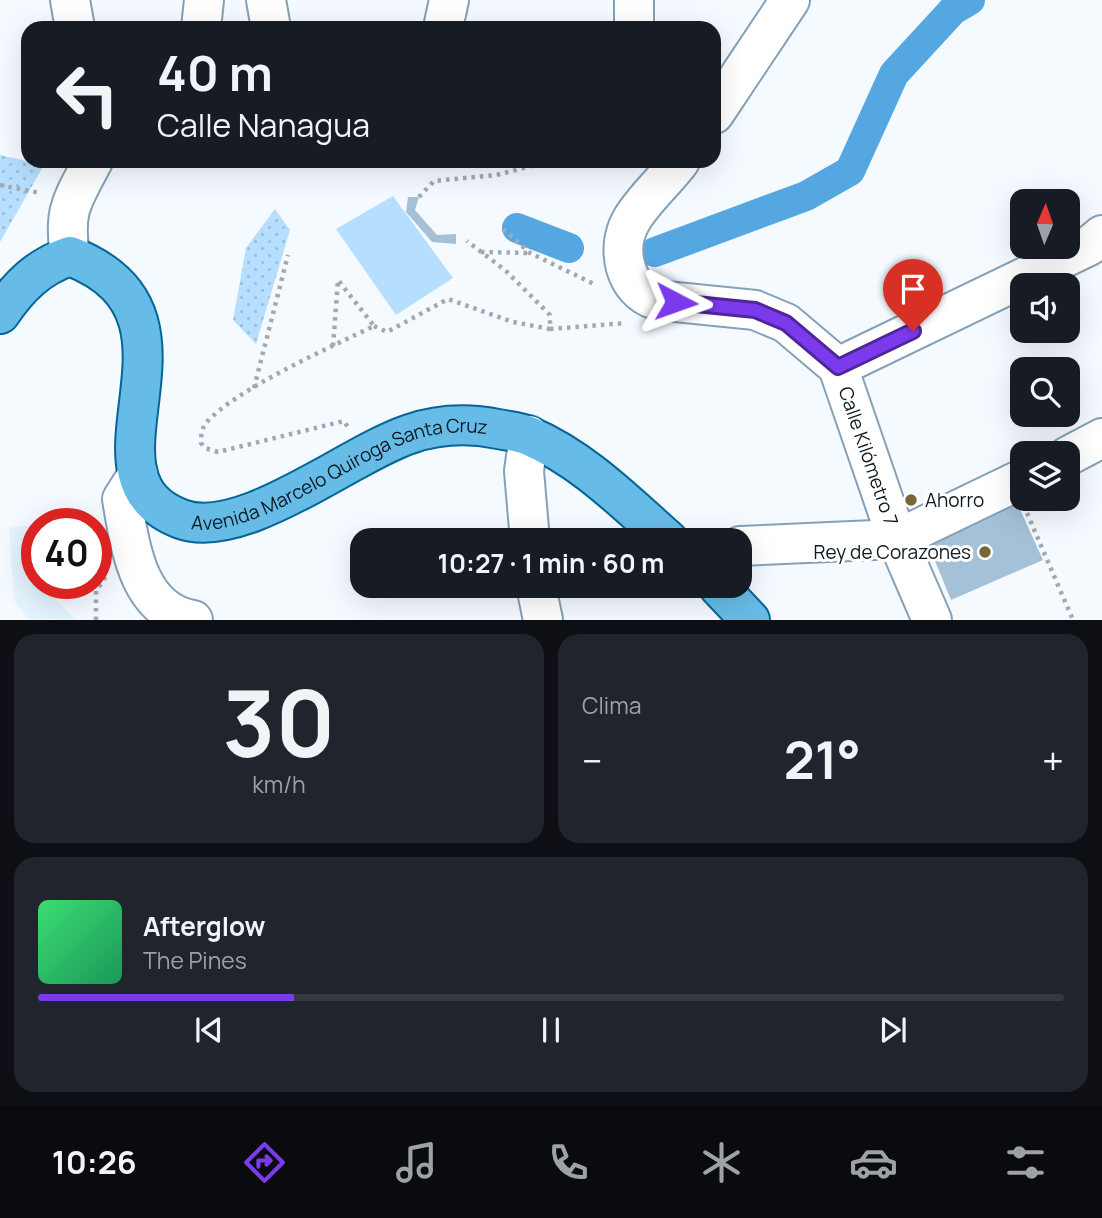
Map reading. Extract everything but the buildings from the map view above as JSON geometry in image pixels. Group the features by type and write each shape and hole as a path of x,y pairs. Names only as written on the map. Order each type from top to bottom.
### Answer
{"main road":[{"path":"0,314 32,275 46,265 70,256"},
{"name":"Avenida Marcelo Quiroga Santa Cruz","path":"70,256 97,266 130,300 145,347 134,429 138,474 155,503 180,519 200,523 227,521 260,510 364,453 410,434 446,425 475,425 528,436 590,471 654,528"},
{"path":"729,598 750,620"}],"street":[{"path":"70,0 74,21"},
{"path":"202,21 204,0"},
{"path":"266,0 270,21"},
{"path":"444,21 449,0"},
{"path":"634,0 634,21"},
{"path":"721,104 790,0"},
{"path":"70,256 65,224 73,200 89,168"},
{"path":"631,282 624,253 631,221 674,168"},
{"path":"838,367 1089,246 1102,234"},
{"name":"Calle Kilómetro 7","path":"631,282 646,297 656,300 755,310 786,323 838,367 897,539 932,620"},
{"path":"528,436 524,471 529,528"},
{"path":"1080,450 1102,438"},
{"path":"138,474 122,499 130,549 148,592 165,609 193,620"},
{"path":"752,545 897,539 1010,485"},
{"path":"538,598 542,620"}],"path":[{"path":"419,197 434,181 496,175 524,168"},
{"path":"0,185 73,200"},
{"path":"503,229 530,253 621,295 631,282"},
{"path":"333,346 338,280 374,326 387,332 448,299 513,323 550,329 550,315 506,271 467,241"},
{"path":"481,252 530,253"},
{"path":"254,389 288,255"},
{"path":"364,453 344,421 218,452 205,448 201,434 205,424 254,389 374,326"},
{"path":"1030,511 1073,620"}],"shaded area":[{"path":"0,155 21,160 21,168 42,168 0,242"},
{"path":"393,196 453,278 396,315 336,229"},
{"path":"275,209 290,230 256,344 233,320 246,248"},
{"path":"21,526 21,599 55,599 75,619 28,619 14,600 9,527"}],"waterway":[{"path":"655,252 806,196 850,171 894,74 953,10 970,0"},
{"path":"517,228 569,248"}],"place":[{"name":"Ahorro","path":"911,500"},
{"name":"Rey de Corazones","path":"985,552"}],"route":[{"path":"676,302 755,310 786,323 838,367 913,331"}]}
